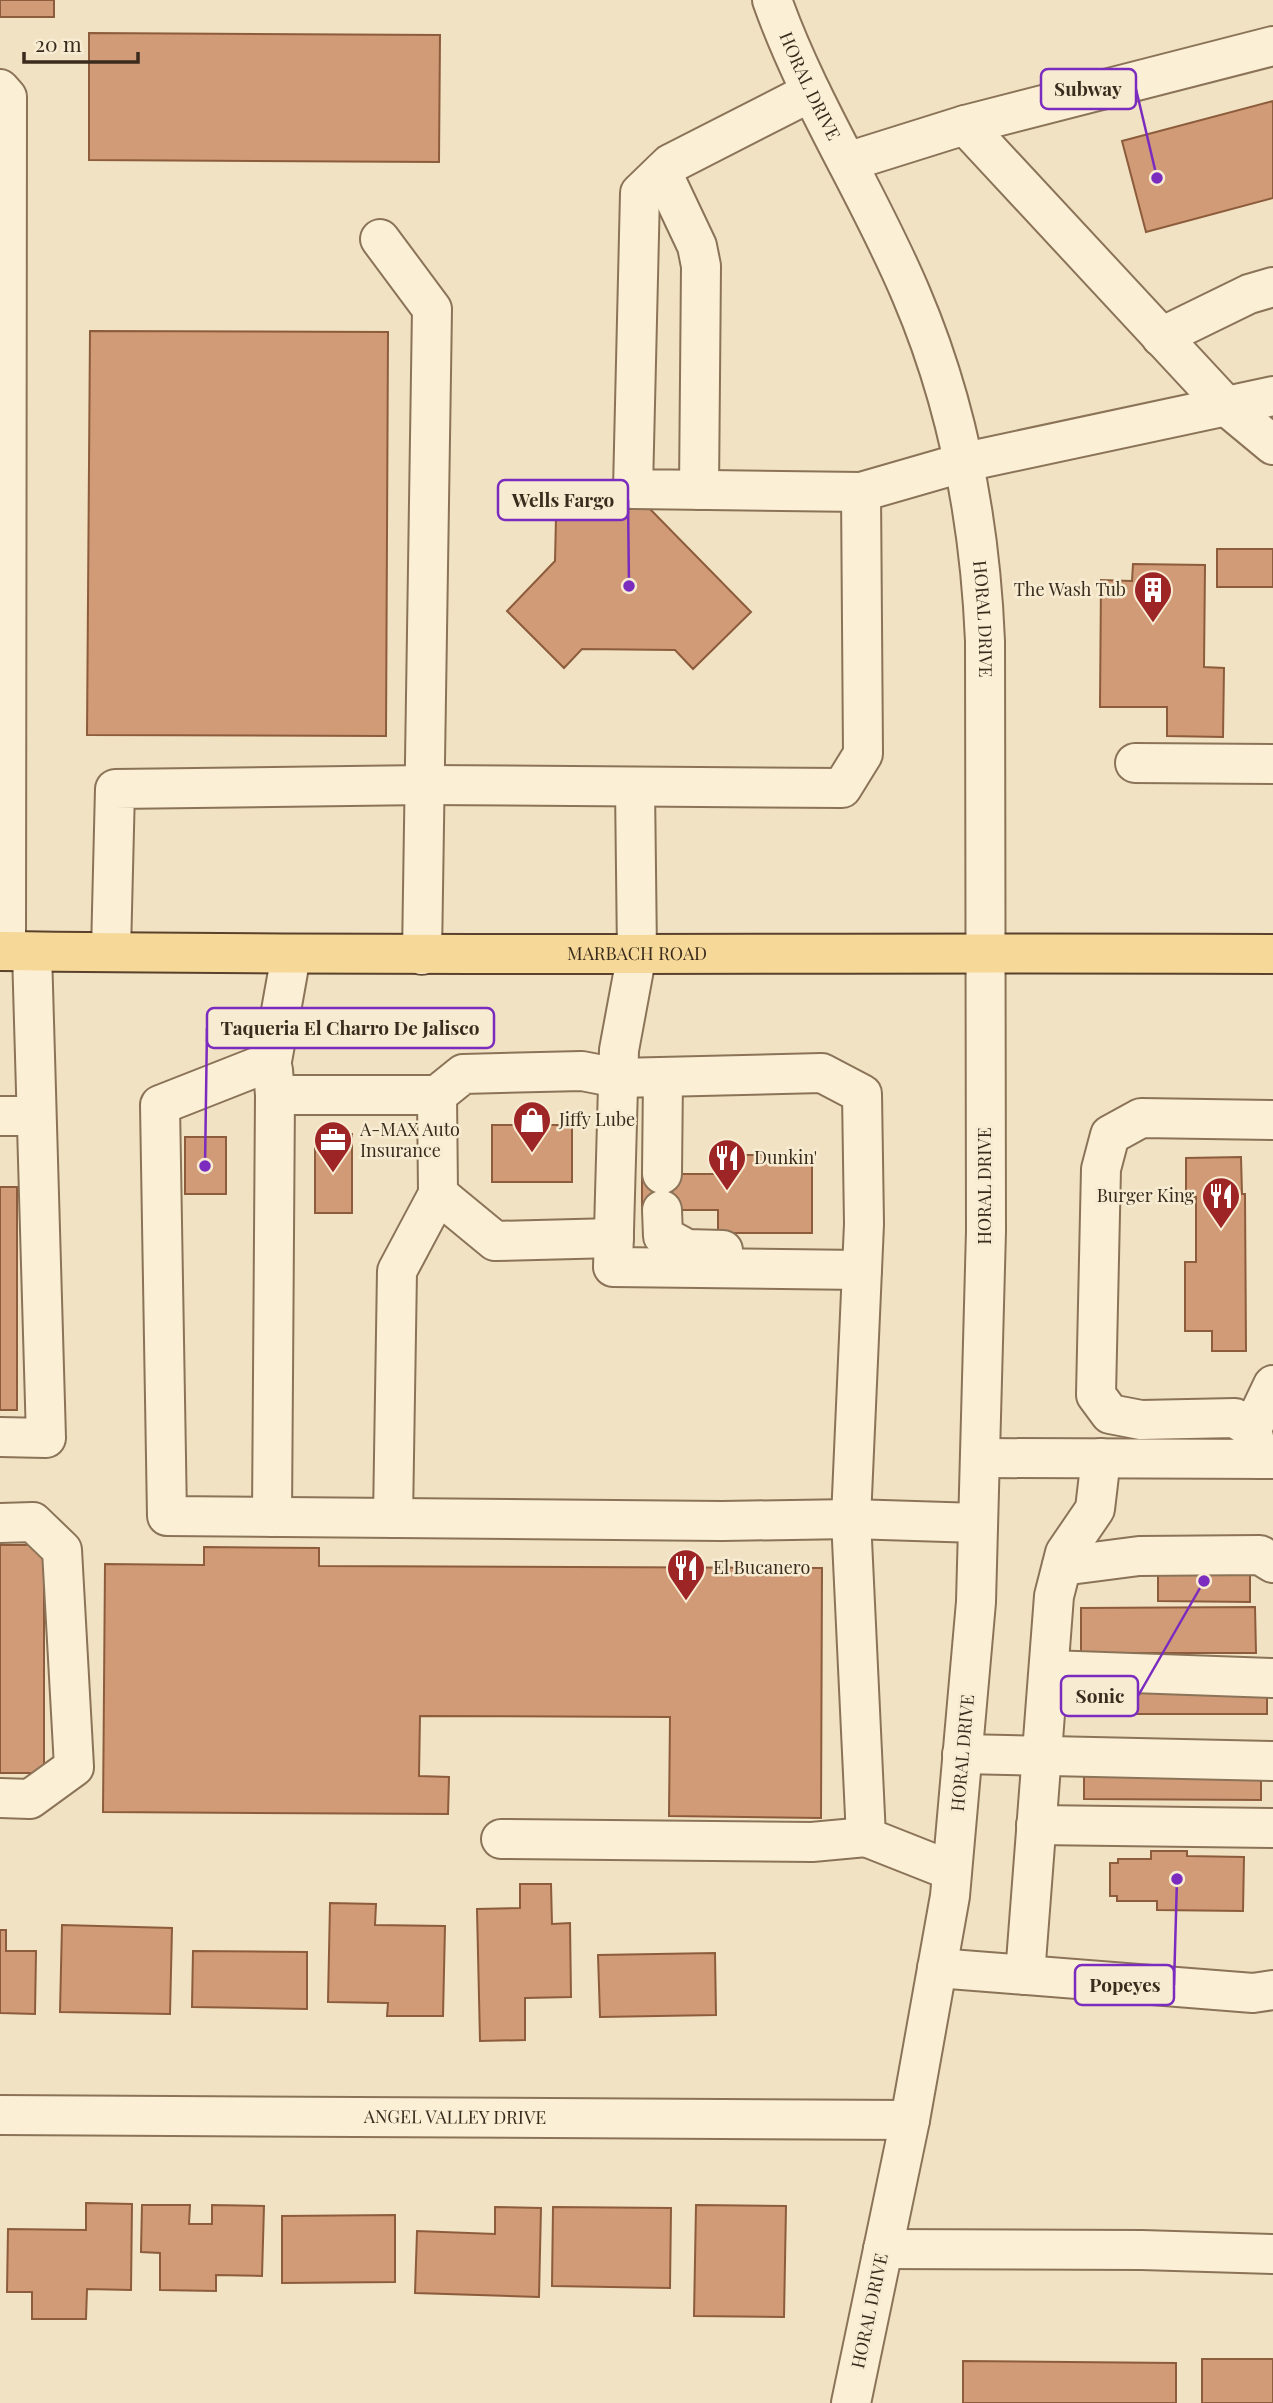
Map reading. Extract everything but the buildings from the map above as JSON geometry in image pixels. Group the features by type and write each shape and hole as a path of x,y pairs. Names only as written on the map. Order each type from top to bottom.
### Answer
{"main road":[{"name":"MARBACH ROAD","path":"13,952 291,955 985,952 1273,954"}],"street":[{"name":"HORAL DRIVE","path":"772,0 811,92 911,293 939,372 965,462 978,546 985,640 986,1231 976,1602 952,1871 937,1968 909,2120 850,2403"},
{"path":"847,162 965,125 1273,46"},
{"path":"0,89 7,97 3,191 3,755 18,1116 46,1437 0,1437"},
{"path":"811,92 670,164 640,193 633,489 861,492 965,462 1273,396"},
{"path":"965,125 1226,407 1273,444"},
{"path":"662,172 697,246 701,266 699,490"},
{"path":"380,239 432,309 422,955"},
{"path":"1161,337 1249,293 1273,287"},
{"path":"111,951 115,789 425,785 842,788 863,754 861,492"},
{"path":"1135,763 1273,764"},
{"path":"635,786 637,953 619,1051 614,1268 848,1270"},
{"path":"272,1517 273,1078 291,955"},
{"path":"866,1837 851,1519 848,1270 864,1224 862,1094 822,1073 618,1078 582,1071 463,1074 437,1095 273,1078 160,1105 167,1516 851,1519 978,1522"},
{"path":"663,1077 663,1236 687,1249 802,1252 848,1270"},
{"path":"394,1518 397,1271 439,1195 437,1095"},
{"path":"1261,1449 1234,1419 1141,1420 1110,1414 1096,1395 1101,1169 1110,1136 1141,1118 1273,1119"},
{"path":"439,1195 495,1241 614,1238"},
{"path":"1261,1449 1273,1385"},
{"path":"980,1458 1101,1458 1261,1449"},
{"path":"1025,1975 1054,1596 1065,1553 1095,1509 1101,1458"},
{"path":"0,1523 33,1522 62,1550 74,1768 30,1798 0,1798"},
{"path":"1062,1566 1139,1556 1259,1555 1273,1563"},
{"path":"1049,1670 1273,1678"},
{"path":"962,1754 1273,1761"},
{"path":"1036,1825 1273,1828"},
{"path":"501,1839 812,1842 866,1837 952,1871"},
{"path":"937,1968 1253,1993 1273,1990"},
{"name":"ANGEL VALLEY DRIVE","path":"0,2115 909,2120"},
{"path":"883,2249 1142,2250 1273,2254"}],"place":[{"name":"Subway","path":"1157,178"},
{"name":"Wells Fargo","path":"629,586"},
{"name":"The Wash Tub","path":"1153,624"},
{"name":"Jiffy Lube","path":"532,1154"},
{"name":"Taqueria El Charro De Jalisco","path":"205,1166"},
{"name":"A-MAX Auto Insurance","path":"333,1174"},
{"name":"Dunkin'","path":"727,1192"},
{"name":"Burger King","path":"1221,1230"},
{"name":"Sonic","path":"1204,1581"},
{"name":"El Bucanero","path":"686,1602"},
{"name":"Popeyes","path":"1177,1879"}]}
